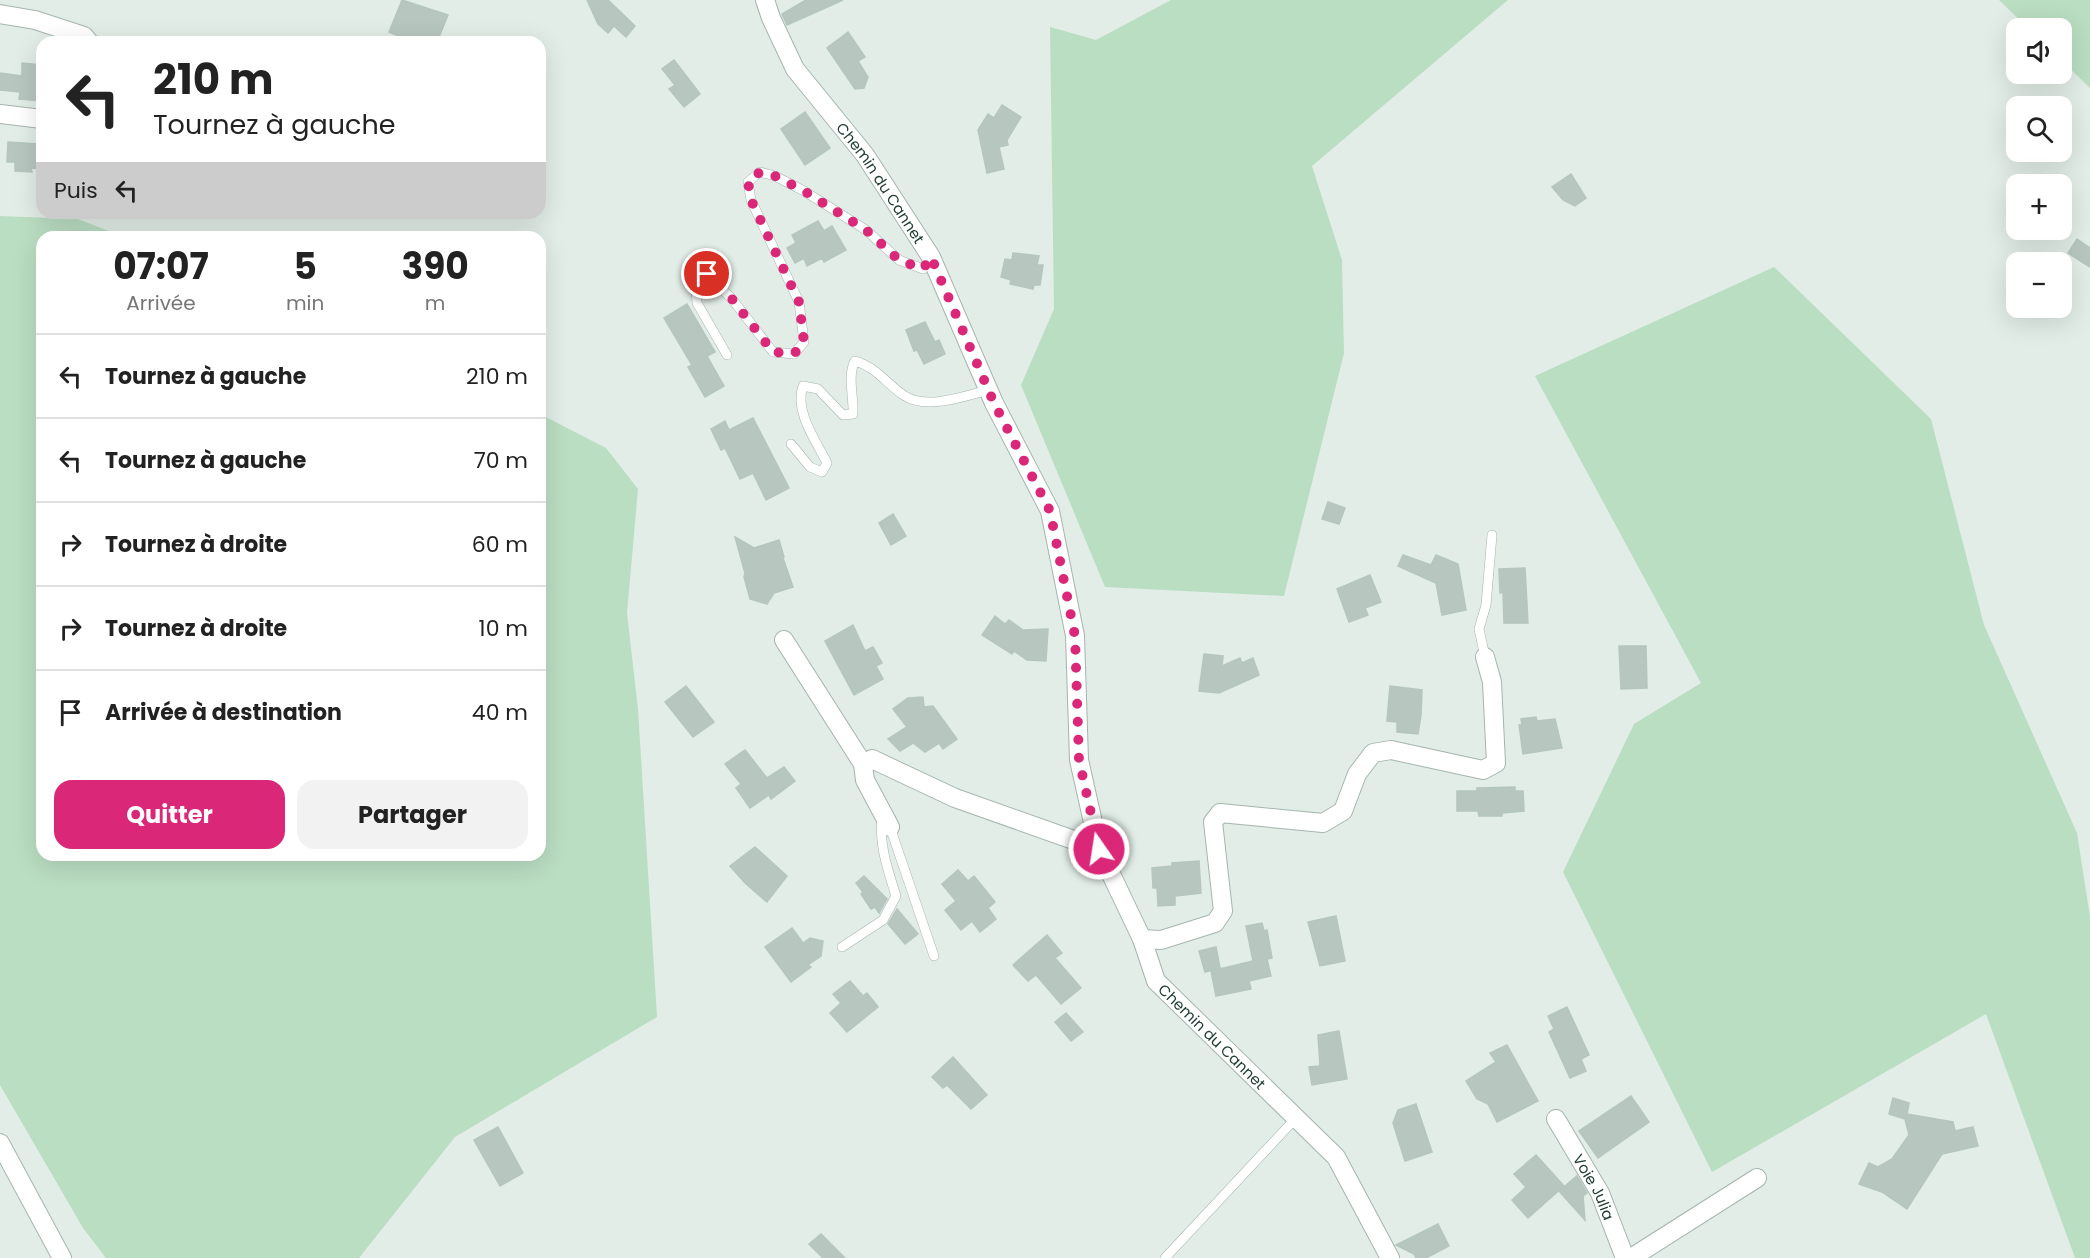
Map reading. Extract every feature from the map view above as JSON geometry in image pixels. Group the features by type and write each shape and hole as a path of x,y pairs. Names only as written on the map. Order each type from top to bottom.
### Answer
{"street":[{"name":"Chemin du Cannet","path":"765,0 795,69 865,155 931,257 988,390 1050,511 1075,636 1079,760 1099,849 1142,939 1156,981 1336,1157 1390,1258"},
{"path":"0,14 34,20 84,36"},
{"path":"0,114 36,118"},
{"path":"783,640 863,764 865,780 886,820"},
{"path":"1142,939 1161,940 1215,923 1223,911 1213,822 1220,813 1323,824 1343,811 1357,774 1373,753 1391,750 1483,770 1497,763 1492,682 1485,657"},
{"path":"863,764 872,759 955,798 1099,849"},
{"name":"Voie Julia","path":"1556,1119 1600,1192 1625,1258"},
{"path":"0,1143 62,1258"},
{"path":"1631,1258 1757,1178"}],"lane":[{"path":"727,355 697,303 695,275 707,274 732,299 773,352 794,354 804,342 799,302 751,200 748,182 760,172 775,176 804,191 866,230 899,260 923,269 931,257"},
{"path":"791,444 810,467 822,472 827,463 804,416 799,397 803,386 818,389 843,415 853,414 851,369 855,361 867,364 904,396 915,401 940,402 988,390"},
{"path":"1485,657 1479,629 1486,605 1492,535"},
{"path":"842,947 883,920 896,896 884,858 880,836 886,820"},
{"path":"886,820 934,956"},
{"path":"1165,1258 1296,1118"}],"green space":[{"path":"1171,0 1508,0 1312,166 1342,260 1344,353 1284,596 1105,587 1021,385 1054,309 1050,27 1096,40"},
{"path":"1999,0 2090,0 2090,88 2072,71 2072,18 2018,18"},
{"path":"0,216 78,219 109,231 36,231 36,861 546,861 546,417 606,448 638,489 627,613 638,709 657,1017 455,1137 359,1258 106,1258 83,1228 0,1085"},
{"path":"1774,267 1931,419 1984,625 2077,833 2090,917 2090,1258 2075,1258 1986,1014 1712,1172 1563,872 1634,724 1701,683 1535,376"}],"building":[{"path":"402,0 448,15 439,36 399,36 389,32"},
{"path":"587,0 608,0 635,26 626,37 614,26 608,33 598,24"},
{"path":"806,0 843,0 787,25 782,14"},
{"path":"848,32 865,57 858,61 868,77 864,88 855,89 827,48"},
{"path":"674,60 700,94 684,107 669,89 675,85 662,69"},
{"path":"22,63 36,64 36,100 19,99 20,92 0,90 0,73 22,76"},
{"path":"1002,105 1021,117 1007,140 1008,145 999,147 1004,169 987,173 978,130 988,114 994,118"},
{"path":"805,112 830,148 805,165 781,129"},
{"path":"8,142 36,144 36,168 31,168 32,172 15,171 15,162 7,162"},
{"path":"1571,174 1586,198 1575,206 1563,200 1552,187"},
{"path":"818,221 824,231 832,226 846,250 824,262 822,258 807,266 804,258 795,263 787,248 796,243 792,235"},
{"path":"2077,239 2090,248 2090,267 2072,256 2072,252 2069,252"},
{"path":"1013,253 1039,256 1037,265 1043,265 1040,285 1034,285 1033,289 1010,284 1011,280 1001,277 1005,259 1012,260"},
{"path":"687,304 715,352 707,356 724,386 705,397 688,367 692,365 664,318"},
{"path":"925,322 935,342 939,340 945,354 924,364 917,350 914,351 906,330"},
{"path":"753,418 789,488 766,500 753,473 740,479 725,448 721,450 711,429 725,421 729,430"},
{"path":"1328,502 1345,508 1339,524 1322,519"},
{"path":"893,514 906,536 891,545 879,523"},
{"path":"735,537 754,548 779,540 793,587 774,593 767,604 750,599"},
{"path":"1403,555 1431,565 1436,555 1458,564 1466,610 1442,615 1436,583 1398,566"},
{"path":"1525,568 1528,623 1504,623 1503,592 1500,593 1499,569"},
{"path":"1370,575 1381,602 1365,608 1368,615 1349,622 1337,589"},
{"path":"995,616 1005,624 1009,620 1023,630 1048,629 1046,661 1027,660 1014,651 1012,654 982,635"},
{"path":"853,625 865,651 873,647 882,663 876,666 883,679 854,695 825,641"},
{"path":"1619,646 1646,646 1647,688 1621,689"},
{"path":"1204,654 1223,656 1222,666 1240,658 1242,663 1253,658 1259,675 1219,693 1199,691"},
{"path":"686,686 714,722 693,737 665,702"},
{"path":"1390,686 1422,690 1418,734 1397,732 1397,722 1387,721"},
{"path":"923,697 924,707 933,706 957,739 943,749 939,743 925,752 913,743 900,751 888,739 907,727 893,709 908,698"},
{"path":"1536,717 1537,721 1555,719 1562,748 1523,754 1519,725 1522,725 1521,719"},
{"path":"745,750 767,778 784,767 795,781 771,799 769,795 750,808 736,788 741,784 725,764"},
{"path":"1515,787 1515,791 1523,791 1524,811 1502,813 1502,816 1479,816 1478,811 1457,811 1457,791"},
{"path":"755,847 787,876 767,902 730,866"},
{"path":"1199,861 1201,893 1175,896 1175,905 1158,906 1157,888 1153,888 1152,868 1172,866 1172,863"},
{"path":"958,870 968,881 974,876 995,902 988,908 996,919 980,932 972,921 961,930 945,910 956,901 942,884"},
{"path":"864,876 887,899 879,913 875,907 871,909 856,883"},
{"path":"897,909 918,934 905,944 888,924"},
{"path":"1336,916 1345,961 1320,966 1308,922"},
{"path":"1262,923 1264,931 1267,930 1272,958 1267,959 1271,976 1249,981 1251,989 1216,996 1211,971 1253,961 1246,926"},
{"path":"792,928 803,943 810,938 823,941 821,956 791,982 765,947"},
{"path":"1047,935 1062,953 1055,958 1081,988 1061,1004 1036,975 1028,981 1013,965"},
{"path":"1216,947 1220,968 1205,972 1199,951"},
{"path":"850,981 863,996 867,993 878,1007 847,1032 830,1013 841,1003 833,994"},
{"path":"1567,1007 1589,1055 1581,1059 1586,1071 1570,1078 1549,1032 1554,1029 1548,1016"},
{"path":"1066,1013 1083,1032 1071,1041 1055,1022"},
{"path":"1339,1031 1347,1079 1312,1085 1309,1067 1320,1066 1318,1035"},
{"path":"1507,1045 1538,1101 1497,1122 1488,1104 1477,1099 1466,1081 1496,1062 1490,1053"},
{"path":"953,1057 987,1095 971,1109 947,1085 943,1088 932,1077"},
{"path":"1631,1096 1649,1122 1598,1158 1579,1131"},
{"path":"1893,1098 1909,1103 1907,1114 1953,1122 1955,1131 1973,1127 1978,1146 1942,1154 1907,1209 1882,1192 1859,1184 1869,1163 1878,1167 1892,1159 1909,1135 1905,1119 1889,1114"},
{"path":"1416,1104 1432,1152 1405,1161 1393,1123 1398,1110"},
{"path":"498,1127 523,1173 500,1186 474,1140"},
{"path":"1536,1155 1564,1186 1528,1218 1512,1200 1526,1187 1514,1174"},
{"path":"1577,1176 1587,1193 1583,1196 1585,1220 1559,1191"},
{"path":"1438,1224 1449,1246 1426,1258 1416,1258 1414,1254 1396,1245"},
{"path":"821,1234 845,1258 823,1258 809,1244"}],"route":[{"path":"707,274 732,299 773,352 794,354 804,342 799,302 751,200 748,182 760,172 775,176 804,191 866,230 899,260 923,269 931,257 994,403 1050,511 1075,636 1079,760 1099,849"}]}
